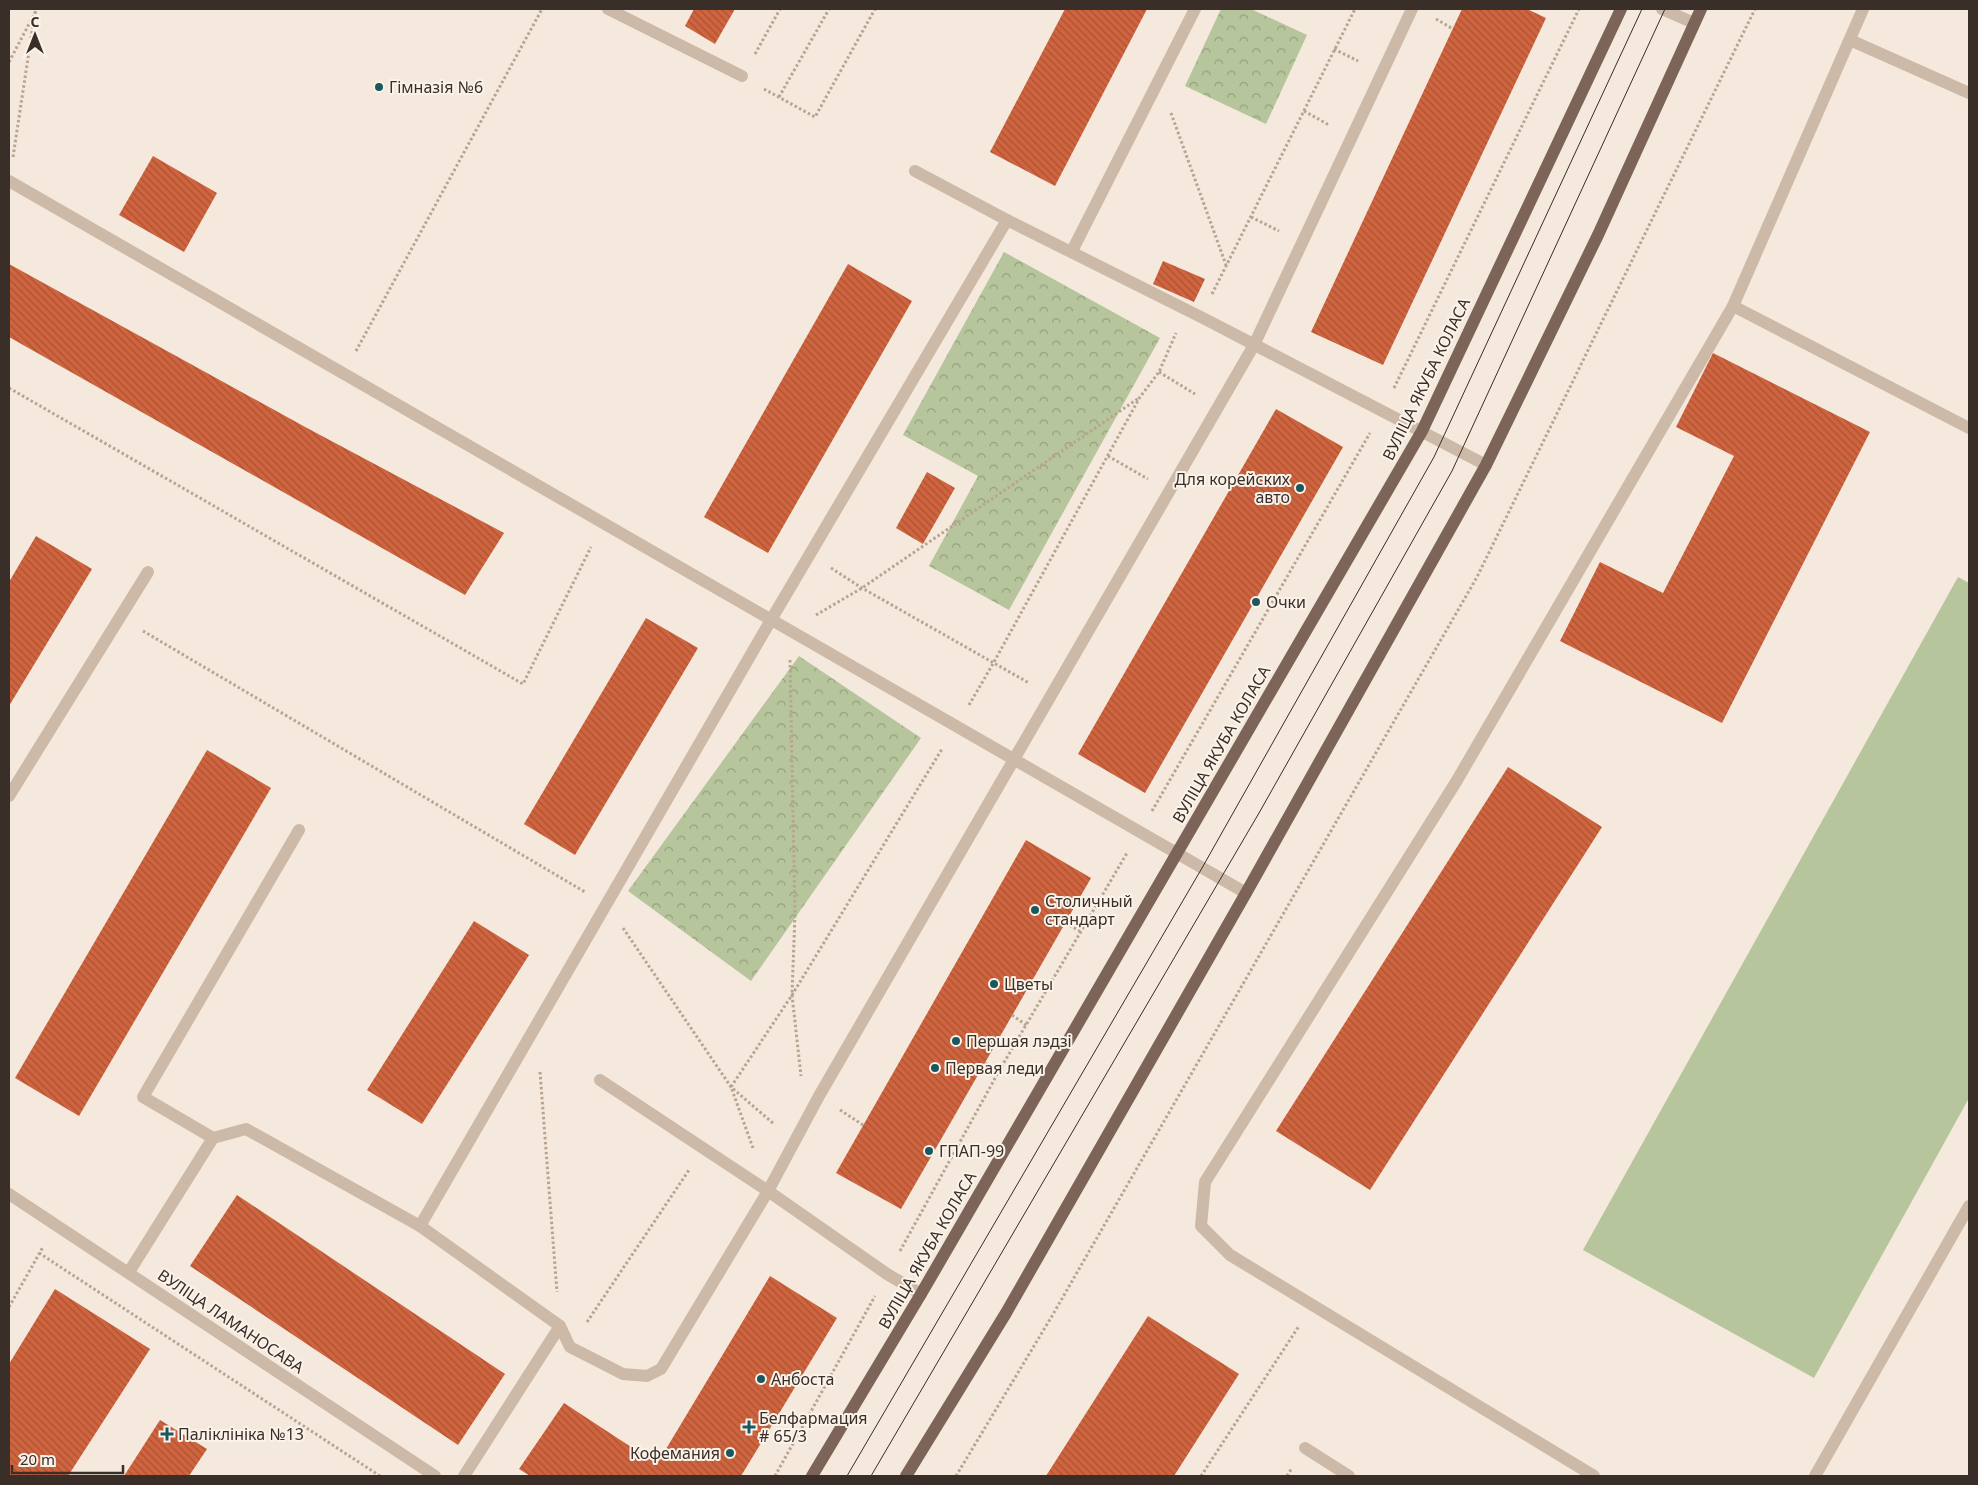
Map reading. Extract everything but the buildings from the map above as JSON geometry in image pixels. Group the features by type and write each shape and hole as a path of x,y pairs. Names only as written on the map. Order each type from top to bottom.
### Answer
{"main road":[{"name":"ВУЛІЦА ЯКУБА КОЛАСА","path":"812,1476 921,1294 1422,431 1621,9"},
{"path":"906,1476 1011,1304 1246,893 1486,465 1598,235 1701,9"}],"street":[{"path":"608,9 742,76"},
{"path":"1072,252 1195,9"},
{"path":"129,1272 213,1138 246,1129 420,1226 560,1326 570,1347 623,1374 647,1376 661,1369 768,1191 794,1140 1254,345 1412,9"},
{"path":"1662,9 1694,23"},
{"path":"1594,1476 1230,1255 1201,1226 1205,1182 1456,782 1733,306 1863,9"},
{"path":"1850,40 1969,93"},
{"path":"915,172 1383,410 1486,465"},
{"path":"9,181 1246,893"},
{"path":"420,1226 771,620 1007,220"},
{"path":"1733,306 1969,428"},
{"path":"9,796 148,572"},
{"path":"213,1138 143,1097 299,830"},
{"path":"600,1080 768,1191 887,1274 921,1294"},
{"name":"ВУЛІЦА ЛАМАНОСАВА","path":"9,1194 129,1272 429,1475"},
{"path":"1815,1476 1969,1206"},
{"path":"464,1476 560,1326"},
{"path":"1305,1448 1349,1476"}],"path":[{"path":"343,373 542,9"},
{"path":"780,9 742,76 815,117 875,9"},
{"path":"779,97 829,9"},
{"path":"1201,317 1355,9"},
{"path":"775,1476 999,1071 1140,832 1383,410 1580,9"},
{"path":"956,1476 1052,1316 1477,577 1755,9"},
{"path":"9,62 36,10"},
{"path":"9,181 36,10"},
{"path":"1158,81 1227,265"},
{"path":"1251,217 1302,243"},
{"path":"1159,372 1218,408"},
{"path":"9,388 523,684 603,523"},
{"path":"1108,456 1169,492"},
{"path":"810,554 862,588 1051,696"},
{"path":"121,618 606,904 731,1088 794,1140"},
{"path":"1065,923 1080,931"},
{"path":"1012,1016 1026,1025"},
{"path":"536,1024 560,1326"},
{"path":"985,1063 999,1071"},
{"path":"570,1347 703,1148"},
{"path":"9,1307 56,1226"},
{"path":"39,1253 380,1476"},
{"path":"1202,1476 1312,1305"}],"green space":[{"path":"1221,9 1251,9 1307,35 1266,124 1185,86"},
{"path":"1004,252 1160,338 1009,610 929,566 978,476 903,435"},
{"path":"1958,577 1969,583 1969,1098 1814,1378 1583,1250"},
{"path":"799,656 921,738 751,981 628,891"}],"tram line":[{"path":"847,1476 1202,868 1434,457 1642,9"},
{"path":"871,1476 1259,813 1452,471 1665,9"}],"place":[{"name":"Гімназія №6","path":"379,87"},
{"name":"Для корейских авто","path":"1300,488"},
{"name":"Очки","path":"1256,602"},
{"name":"Столичный стандарт","path":"1035,910"},
{"name":"Цветы","path":"994,984"},
{"name":"Першая лэдзі","path":"956,1041"},
{"name":"Первая леди","path":"935,1068"},
{"name":"ГПАП-99","path":"929,1151"},
{"name":"Анбоста","path":"761,1379"},
{"name":"Белфармация # 65/3","path":"749,1427"},
{"name":"Паліклініка №13","path":"167,1434"},
{"name":"Кофемания","path":"730,1453"}]}
